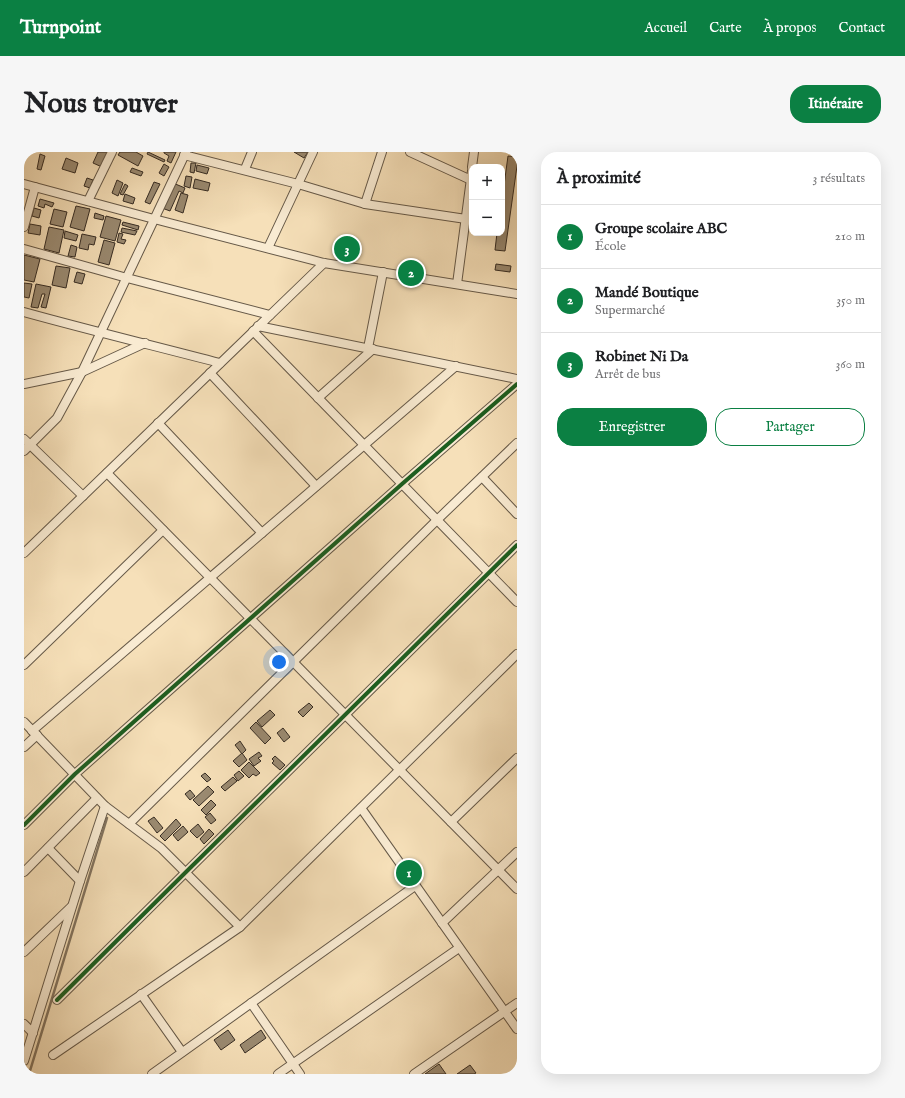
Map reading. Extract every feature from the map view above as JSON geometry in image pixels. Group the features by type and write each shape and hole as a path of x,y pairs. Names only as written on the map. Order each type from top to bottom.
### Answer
{"street":[{"path":"88,201 112,152"},
{"path":"244,170 252,152"},
{"path":"268,248 313,152"},
{"path":"365,204 382,152"},
{"path":"410,152 469,179"},
{"path":"472,164 474,152"},
{"path":"83,496 26,445 57,418 101,333 185,153 365,204 466,219"},
{"path":"24,184 324,263 517,294"},
{"path":"24,227 35,187"},
{"path":"457,284 469,196"},
{"path":"24,248 127,278 270,315"},
{"path":"24,553 324,263"},
{"path":"318,398 371,349 382,272"},
{"path":"24,312 220,363"},
{"path":"255,329 371,349 517,378"},
{"path":"255,329 318,398 516,599"},
{"path":"24,384 82,372 145,344"},
{"path":"24,748 34,733 210,578 456,366"},
{"path":"210,373 316,486"},
{"path":"24,825 75,774 517,384"},
{"path":"158,423 262,533"},
{"path":"129,824 517,444"},
{"path":"107,473 517,889"},
{"path":"482,477 517,514"},
{"path":"24,665 163,530"},
{"path":"57,1000 517,545"},
{"path":"53,1055 240,926 517,654"},
{"path":"24,722 105,806 161,848 240,926"},
{"path":"451,822 517,758"},
{"path":"24,872 97,798"},
{"path":"24,1061 105,806"},
{"path":"361,808 517,1029"},
{"path":"48,848 80,881"},
{"path":"442,923 517,852"},
{"path":"152,1074 415,886"},
{"path":"24,952 73,906"},
{"path":"278,1074 459,948"},
{"path":"142,994 182,1052"},
{"path":"250,1003 300,1074"},
{"path":"414,1074 517,1003"},
{"path":"24,1024 33,1033"}],"building":[{"path":"98,152 108,152 102,167 93,163"},
{"path":"120,152 136,152 143,156 138,166 118,155"},
{"path":"148,152 165,160 164,162 147,154"},
{"path":"164,152 176,152 171,163 167,161 169,156"},
{"path":"294,152 308,152 304,158"},
{"path":"40,154 45,156 41,170 37,169"},
{"path":"508,156 517,157 505,251 495,250 497,236 505,236 505,178"},
{"path":"66,158 78,163 75,173 62,169"},
{"path":"191,163 196,163 194,173 190,172"},
{"path":"164,164 169,167 164,176 159,173"},
{"path":"197,165 209,168 207,174 196,171"},
{"path":"132,168 143,172 141,176 130,172"},
{"path":"186,176 192,177 190,188 184,186"},
{"path":"87,178 93,180 90,188 84,186"},
{"path":"195,179 210,183 208,191 193,188"},
{"path":"117,180 123,183 118,196 112,193"},
{"path":"154,182 160,184 150,204 145,202"},
{"path":"173,183 185,188 183,193 179,191 170,211 162,208"},
{"path":"125,184 128,186 123,195 120,194"},
{"path":"181,193 188,195 183,213 175,210"},
{"path":"125,194 135,198 133,204 123,201"},
{"path":"40,199 54,203 52,207 45,204 44,208 38,206"},
{"path":"76,206 90,209 84,231 70,227"},
{"path":"34,208 41,210 39,218 32,216"},
{"path":"54,209 67,212 63,227 50,224"},
{"path":"95,213 104,216 103,220 94,218"},
{"path":"106,216 121,220 115,241 100,237"},
{"path":"123,222 139,226 138,230 122,225"},
{"path":"30,224 41,226 40,235 28,233"},
{"path":"49,227 64,230 59,253 44,249"},
{"path":"122,228 137,231 135,235 121,232"},
{"path":"65,231 78,235 76,241 64,238"},
{"path":"119,233 123,234 121,239 126,240 124,244 117,242"},
{"path":"82,234 96,237 94,245 89,244 88,250 79,248"},
{"path":"104,240 115,243 109,265 98,262"},
{"path":"71,245 77,247 75,257 68,256"},
{"path":"24,255 40,259 34,282 24,280"},
{"path":"496,264 511,266 510,272 495,270"},
{"path":"56,266 70,268 66,288 52,285"},
{"path":"77,272 85,274 82,284 74,282"},
{"path":"24,283 32,284 29,298 24,297"},
{"path":"36,284 51,287 46,308 41,307 45,294 42,294 38,308 31,307"},
{"path":"309,703 313,707 303,717 298,712"},
{"path":"270,710 275,715 262,727 257,721"},
{"path":"256,722 271,738 265,744 250,728"},
{"path":"283,728 290,737 284,742 277,733"},
{"path":"240,741 246,750 242,754 235,745"},
{"path":"259,752 262,756 258,758 261,761 254,766 249,759"},
{"path":"242,753 247,760 239,767 233,761"},
{"path":"275,756 285,765 280,770 272,763 274,761 272,759"},
{"path":"249,762 260,773 256,776 253,774 249,778 241,770"},
{"path":"239,771 244,776 238,781 234,775"},
{"path":"205,773 211,779 207,782 201,776"},
{"path":"233,777 237,781 225,791 221,787"},
{"path":"208,786 214,792 199,806 193,800"},
{"path":"190,790 195,796 190,800 185,794"},
{"path":"211,800 216,805 206,815 201,810"},
{"path":"210,813 216,820 211,824 205,817"},
{"path":"154,817 163,828 157,833 148,821"},
{"path":"176,819 181,825 165,841 160,836"},
{"path":"198,824 204,832 197,838 190,831"},
{"path":"183,826 188,832 178,841 173,835"},
{"path":"209,829 214,834 204,844 200,839"},
{"path":"228,1030 235,1040 221,1050 214,1040"},
{"path":"261,1030 266,1038 245,1053 240,1045"},
{"path":"439,1064 446,1074 425,1074"},
{"path":"470,1065 476,1073 457,1074"}],"waterway":[{"path":"29,1074 107,818"}],"cycle path":[{"path":"24,825 75,774 517,384"},
{"path":"57,1000 517,545"}],"place":[{"name":"Robinet Ni Da","path":"347,249"},
{"name":"Mandé Boutique","path":"411,273"},
{"name":"Groupe scolaire ABC","path":"409,873"}]}
